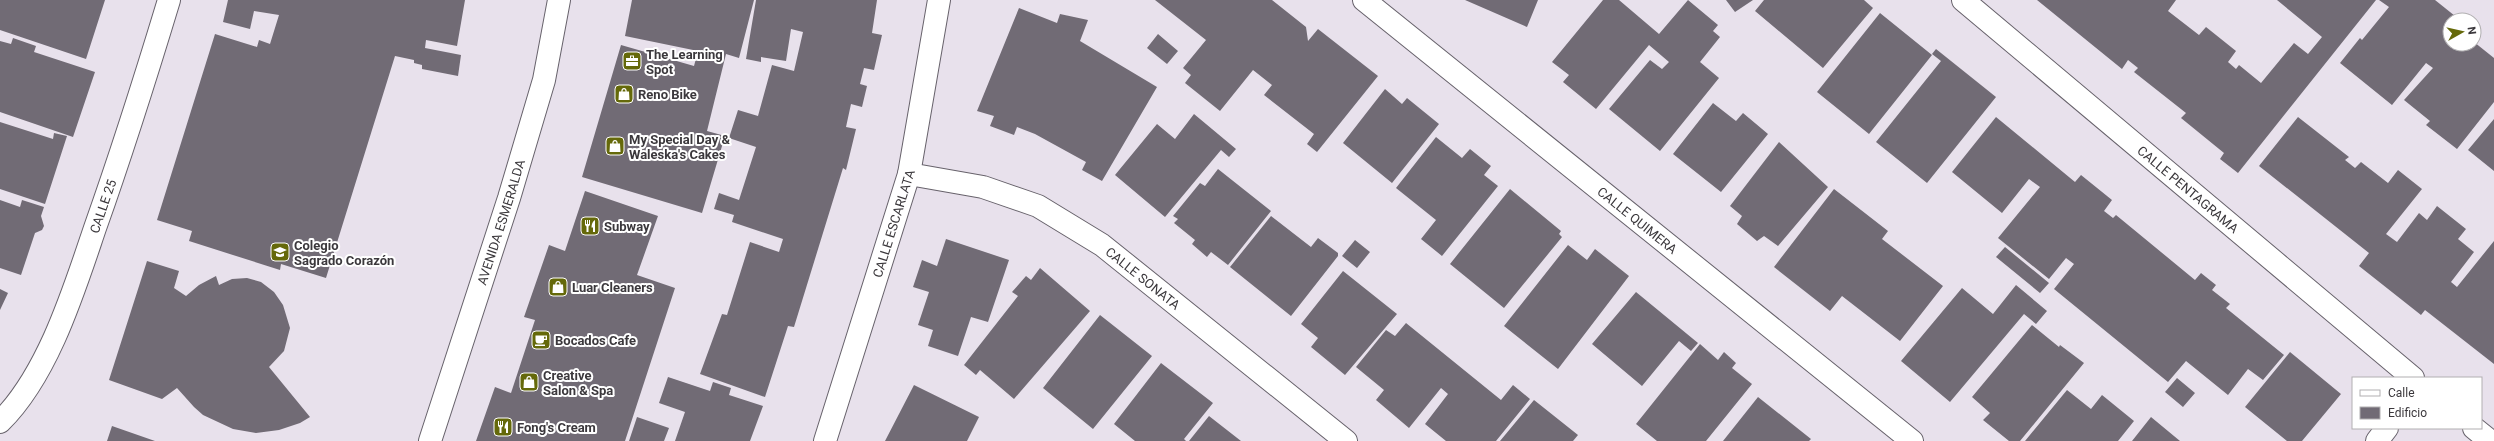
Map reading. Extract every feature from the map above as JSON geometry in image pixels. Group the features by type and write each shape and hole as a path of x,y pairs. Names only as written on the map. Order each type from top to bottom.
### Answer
{"street":[{"name":"CALLE 25","path":"0,422 18,405 68,306 126,138 169,0"},
{"name":"AVENIDA ESMERALDA","path":"430,441 509,198 544,80 559,0"},
{"name":"CALLE ESCARLATA","path":"825,441 909,174 939,0"},
{"name":"CALLE PENTAGRAMA","path":"1963,0 2412,377"},
{"name":"CALLE QUIMERA","path":"1366,1 1912,441"},
{"name":"CALLE SONATA","path":"909,174 983,187 1038,206 1102,246 1346,441"},
{"path":"2377,441 2386,429"},
{"path":"2475,429 2490,441"}],"building":[{"path":"0,0 105,0 86,59 0,30"},
{"path":"228,0 465,0 457,46 426,40 425,48 461,55 458,76 422,69 422,65 414,63 414,60 395,56 326,278 281,264 280,270 189,241 192,231 157,220 215,34 257,47 259,40 270,44 279,15 254,11 250,29 223,22"},
{"path":"632,0 754,0 739,58 726,54 707,131 725,136 702,213 582,177 621,45 694,66 698,51 625,36"},
{"path":"756,0 877,0 872,33 882,35 874,70 864,68 860,84 867,86 862,107 851,104 846,127 856,129 846,170 843,168 794,327 788,326 765,397 700,374 722,314 727,315 750,242 779,252 783,239 732,222 734,215 714,209 719,193 739,200 756,147 729,138 738,110 758,116 772,65 794,71 803,32 791,29 786,61 761,57 761,62 746,59"},
{"path":"1155,0 1272,0 1306,27 1308,41 1318,29 1378,76 1317,152 1307,144 1314,134 1264,95 1272,85 1253,70 1220,111 1185,83 1191,75 1183,68 1206,40"},
{"path":"1465,0 1538,0 1527,27"},
{"path":"1603,0 1619,0 1659,34 1688,0 1718,25 1713,31 1720,37 1700,62 1719,78 1660,151 1609,109 1650,60 1662,69 1669,62 1649,45 1596,109 1563,82 1569,75 1552,62"},
{"path":"1726,0 1753,0 1735,12"},
{"path":"1764,0 1864,0 1873,8 1823,68 1755,11"},
{"path":"2037,0 2176,0 2168,11 2199,35 2206,27 2236,51 2228,62 2236,69 2239,65 2261,83 2294,43 2308,54 2322,37 2277,0 2376,0 2238,173 2220,159 2224,153 2181,118 2186,113 2134,72 2138,68 2128,60 2122,69"},
{"path":"2379,0 2435,0 2450,12 2442,12 2442,52 2482,52 2482,48 2494,58 2494,102 2457,149 2426,125 2430,121 2404,100 2433,68 2426,63 2392,105 2340,63 2360,38 2362,40 2389,7"},
{"path":"1019,8 1057,23 1060,14 1088,20 1080,41 1157,87 1102,181 1082,170 1086,162 1035,134 1017,127 1014,135 990,126 994,116 977,111"},
{"path":"1880,13 1932,55 1869,134 1817,92"},
{"path":"1158,34 1178,51 1167,64 1147,48"},
{"path":"13,38 36,46 34,52 95,72 73,137 0,112 0,41 11,44"},
{"path":"1936,49 1996,97 1927,183 1876,142 1941,61 1932,54"},
{"path":"1385,89 1402,104 1407,98 1439,124 1392,183 1343,143"},
{"path":"1713,103 1736,121 1743,113 1768,134 1721,192 1673,154"},
{"path":"1194,114 1236,149 1229,157 1221,150 1165,217 1115,175 1157,124 1175,139"},
{"path":"1996,117 2075,182 2081,175 2112,200 2104,211 2113,218 2116,215 2195,280 2201,273 2216,285 2212,290 2230,304 2226,308 2284,355 2263,380 2248,369 2228,395 2186,361 2168,382 2054,289 2074,264 2066,258 2049,279 1998,238 2040,187 2029,179 2002,213 1952,172"},
{"path":"2298,117 2349,157 2345,160 2355,168 2361,162 2388,183 2398,170 2422,189 2386,234 2397,242 2419,213 2427,220 2437,206 2466,229 2458,239 2474,252 2451,282 2457,287 2494,241 2494,364 2425,310 2421,315 2359,266 2369,253 2259,166"},
{"path":"2494,119 2494,171 2468,150"},
{"path":"0,122 53,139 54,133 67,136 45,204 0,189"},
{"path":"1436,137 1462,158 1470,149 1491,166 1484,175 1498,186 1442,256 1421,239 1436,220 1396,188"},
{"path":"1779,142 1828,187 1778,246 1764,236 1757,241 1737,224 1742,216 1730,206"},
{"path":"1218,169 1271,211 1228,265 1211,252 1207,257 1192,244 1195,240 1174,223 1178,219 1173,216 1200,183 1205,186"},
{"path":"1510,189 1561,231 1559,234 1562,237 1504,308 1450,264"},
{"path":"1834,189 1888,231 1882,239 1943,286 1900,341 1842,296 1830,311 1774,267"},
{"path":"585,191 658,216 637,275 675,288 625,441 476,441 495,387 511,393 535,320 524,317 549,245 565,251"},
{"path":"0,200 20,207 22,200 44,207 41,216 44,226 42,230 35,233 21,275 0,268"},
{"path":"1271,216 1311,247 1318,238 1338,253 1338,256 1291,316 1230,267"},
{"path":"946,239 1009,260 988,322 971,317 958,356 928,346 933,330 918,325 929,292 913,287 922,260 937,266"},
{"path":"1355,240 1370,252 1357,268 1342,256"},
{"path":"1568,245 1587,260 1595,249 1629,276 1558,369 1504,326"},
{"path":"2005,247 2049,283 2040,293 1996,257"},
{"path":"147,261 179,271 174,288 186,296 199,285 216,276 219,285 232,279 247,278 261,282 274,292 283,305 290,328 284,351 269,367 310,417 300,423 279,430 256,433 233,429 203,415 177,388 162,399 109,380"},
{"path":"1040,268 1090,311 1014,399 980,370 976,375 964,365 1018,296 1012,292 1026,276 1031,280"},
{"path":"1343,271 1397,314 1345,375 1311,347 1318,338 1301,324"},
{"path":"2016,285 2047,311 2036,324 2024,314 1950,402 1901,361 1962,288 1993,314"},
{"path":"0,289 8,293 0,310"},
{"path":"1636,292 1698,343 1691,351 1679,341 1642,386 1592,344"},
{"path":"1100,315 1152,356 1093,429 1043,388"},
{"path":"1406,323 1501,400 1513,385 1530,399 1496,441 1446,441 1425,424 1448,394 1441,388 1409,428 1376,400 1384,390 1356,367 1386,330 1395,336"},
{"path":"2032,325 2059,347 2060,345 2084,363 2020,441 2009,441 1983,420 1990,413 1972,397"},
{"path":"1700,344 1718,360 1724,352 1736,363 1732,368 1752,384 1706,441 1657,441 1636,424"},
{"path":"2290,352 2341,394 2302,441 2287,441 2245,407"},
{"path":"1161,363 1213,403 1184,439 1186,441 1135,441 1114,424"},
{"path":"668,377 710,391 713,382 731,388 729,395 763,406 750,441 675,441 685,412 659,403"},
{"path":"2177,378 2195,393 2183,407 2165,392"},
{"path":"914,385 979,417 967,441 885,441"},
{"path":"2067,390 2091,409 2102,395 2134,421 2118,441 2025,441"},
{"path":"1758,397 1811,439 1809,441 1723,441"},
{"path":"1534,400 1578,435 1573,441 1500,441"},
{"path":"1209,416 1241,441 1189,441"},
{"path":"637,417 669,428 664,441 629,441"},
{"path":"2151,417 2180,441 2132,441"},
{"path":"112,426 155,441 107,441"}],"place":[{"name":"The Learning Spot","path":"632,61"},
{"name":"Reno Bike","path":"624,94"},
{"name":"My Special Day & Waleska's Cakes","path":"615,146"},
{"name":"Subway","path":"590,226"},
{"name":"Colegio Sagrado Corazón","path":"280,252"},
{"name":"Luar Cleaners","path":"558,287"},
{"name":"Bocados Cafe","path":"541,340"},
{"name":"Creative Salon & Spa","path":"529,382"},
{"name":"Fong's Cream","path":"503,427"}]}
